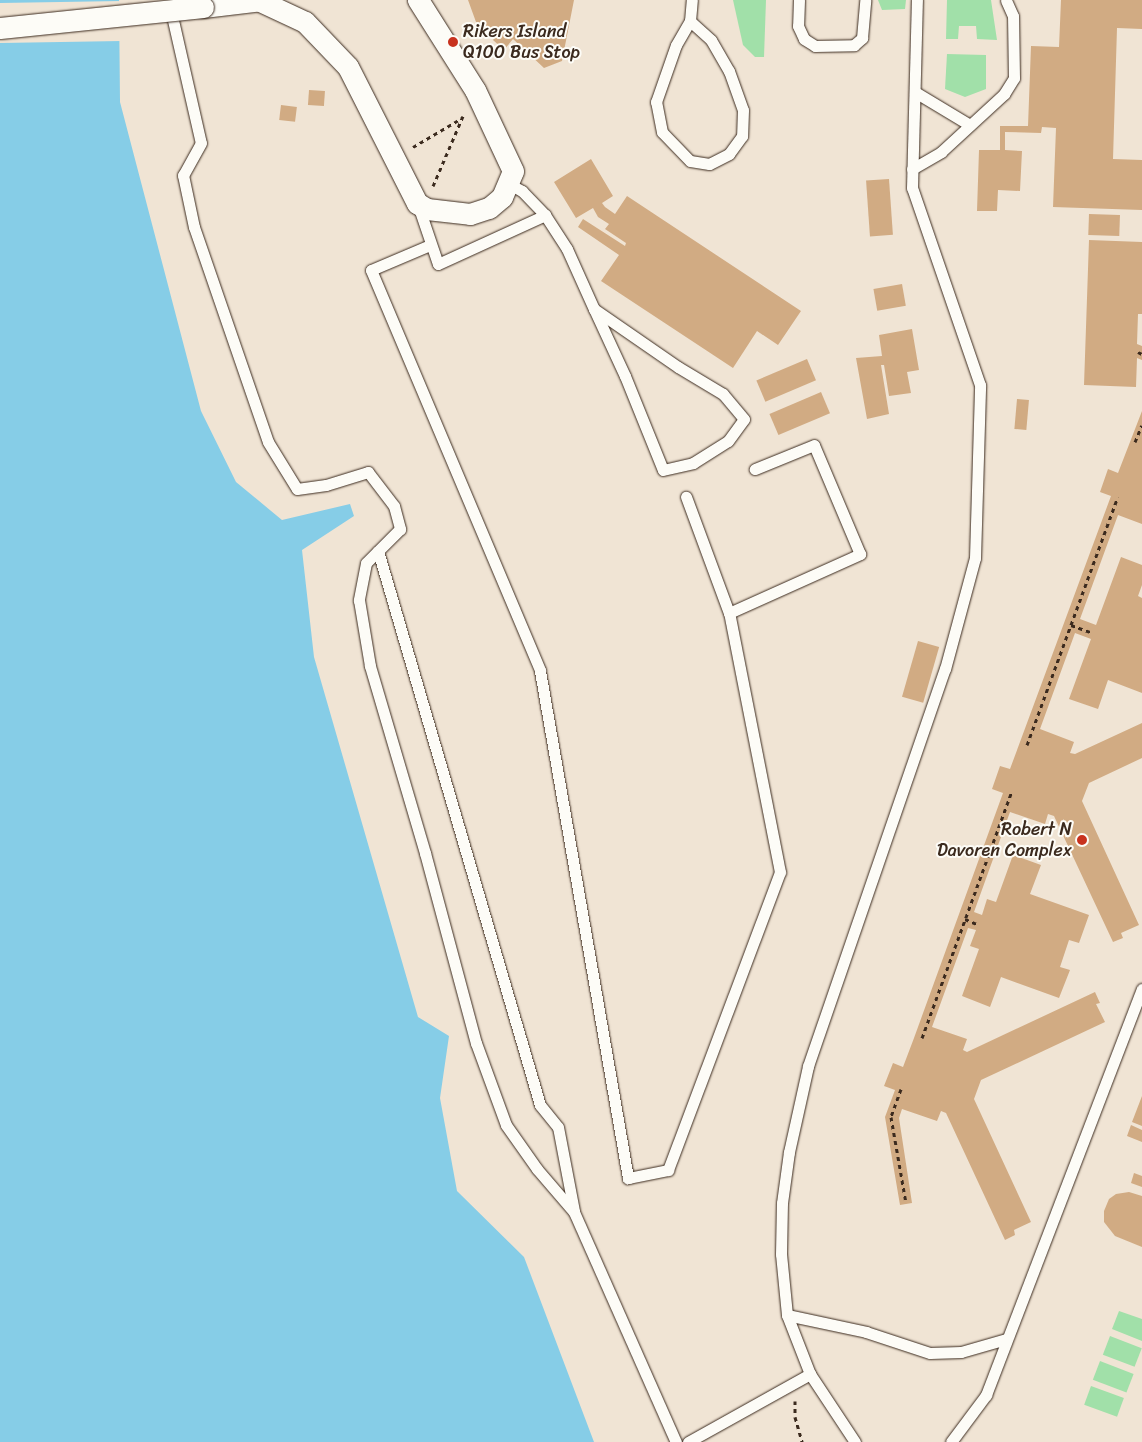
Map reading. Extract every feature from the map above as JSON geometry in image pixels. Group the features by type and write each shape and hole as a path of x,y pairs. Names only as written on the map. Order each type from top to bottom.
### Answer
{"street":[{"path":"0,28 260,0 305,22 330,45 348,67 417,203 427,209 470,214 488,208 502,198 513,171 511,162 475,90 418,0"}],"lane":[{"path":"168,0 201,143 183,176 194,227 268,442 297,489 326,485 368,472 394,506 400,529 366,563 359,600 370,666 425,853 476,1043 506,1125 537,1169 574,1212"},
{"path":"690,21 716,48 729,71 743,110 742,136 729,154 709,164 690,161 662,132 656,102 673,52 690,21 692,0"},
{"path":"799,0 798,26 804,39 814,46 854,44 862,38 865,0"},
{"path":"856,1442 810,1374 787,1315 781,1254 782,1203 788,1152 808,1066 945,669 975,558 980,385 912,188 917,0"},
{"path":"912,169 941,152 1004,94 1014,78 1013,16 1006,0"},
{"path":"915,92 970,125"},
{"path":"509,184 522,191 545,215 567,249 663,470 693,463 728,441 744,419 723,394 678,367 594,309"},
{"path":"417,203 430,246 438,264 545,215"},
{"path":"430,246 370,270 540,671 628,1178 668,1170 780,872 729,613 686,497"},
{"path":"729,613 860,554 814,445 755,469"},
{"path":"378,551 540,1105 558,1127 574,1212 676,1442"},
{"path":"951,1442 986,1395 1142,989"},
{"path":"787,1315 866,1332 930,1352 961,1352 1006,1340"},
{"path":"688,1442 810,1374"}],"path":[{"path":"417,203 434,186 475,90"},
{"path":"395,158 462,118"},
{"path":"1135,442 1142,425"},
{"path":"1027,745 1118,497"},
{"path":"1071,626 1093,634"},
{"path":"922,1038 1011,793"},
{"path":"965,919 979,925"},
{"path":"901,1089 891,1117 906,1203"},
{"path":"795,1382 795,1417 802,1442"}],"green space":[{"path":"733,0 766,0 764,57 755,57 743,45"},
{"path":"878,0 906,0 905,9 882,10"},
{"path":"947,0 991,0 997,40 977,39 976,26 959,26 958,39 946,39"},
{"path":"947,54 986,55 986,89 965,97 945,89"},
{"path":"1119,1311 1142,1319 1142,1341 1112,1329"},
{"path":"1110,1336 1142,1348 1135,1367 1103,1355"},
{"path":"1100,1361 1134,1374 1126,1393 1093,1380"},
{"path":"1091,1386 1124,1398 1117,1417 1084,1405"}],"water":[{"path":"0,0 119,0 120,102 201,411 236,482 282,520 350,504 354,516 302,550 314,657 418,1017 449,1036 440,1098 457,1191 524,1257 594,1442 0,1442"}],"pier":[{"path":"121,1 122,41 0,43 0,3"}],"building":[{"path":"468,0 574,0 562,61 544,68 513,39 504,50 493,40 501,30 498,27 480,33"},
{"path":"1061,0 1142,0 1142,29 1117,28 1113,159 1142,160 1142,210 1053,207 1056,128 1042,127 1041,133 1005,132 1005,150 1022,151 1020,191 998,190 997,211 977,211 979,150 1000,150 1000,126 1028,126 1031,46 1059,47"},
{"path":"309,90 325,91 324,106 308,105"},
{"path":"281,105 297,107 295,122 279,120"},
{"path":"591,159 613,196 602,203 605,207 615,214 627,196 801,311 778,345 757,331 733,368 601,281 619,255 578,227 583,219 625,246 626,243 605,229 609,224 598,217 593,208 576,218 554,182"},
{"path":"889,179 893,235 870,236 866,181"},
{"path":"1089,214 1120,215 1119,236 1088,235"},
{"path":"1089,240 1142,242 1142,314 1138,314 1137,344 1142,346 1142,360 1137,358 1136,387 1084,385"},
{"path":"902,284 906,306 877,311 873,289"},
{"path":"912,329 919,370 907,372 911,393 889,396 884,365 881,365 889,414 867,419 856,358 882,356 879,335"},
{"path":"807,359 816,380 765,402 756,380"},
{"path":"821,392 830,413 778,435 769,414"},
{"path":"1017,399 1029,400 1026,430 1014,429"},
{"name":"Robert N Davoren Complex","path":"1142,411 1142,524 1118,515 1080,619 1096,625 1121,557 1142,565 1142,585 1138,596 1142,598 1142,693 1108,680 1098,709 1069,699 1091,639 1075,633 1040,729 1074,742 1070,753 1075,754 1142,723 1142,758 1089,783 1082,801 1139,925 1121,933 1123,938 1113,942 1054,816 1048,814 1045,824 1010,812 974,912 982,915 987,899 996,902 1013,855 1041,865 1030,894 1089,915 1079,943 1069,940 1060,967 1070,970 1059,998 1001,977 990,1007 962,996 979,949 970,946 976,930 968,928 932,1027 967,1039 963,1050 967,1052 1095,992 1100,1003 1096,1004 1105,1022 981,1080 974,1099 1031,1222 1014,1230 1015,1235 1005,1240 946,1113 941,1111 937,1121 902,1109 899,1118 912,1203 900,1205 885,1117 895,1090 884,1086 893,1063 903,1067 1003,793 992,789 1000,766 1010,769 1111,496 1100,492 1108,469 1118,473"},
{"path":"918,641 939,647 923,703 902,697"},
{"path":"1142,1096 1142,1126 1132,1122"},
{"path":"1131,1125 1142,1130 1142,1142 1127,1136"},
{"path":"1134,1173 1142,1176 1142,1187 1131,1183"},
{"path":"1129,1192 1142,1196 1142,1247 1115,1236 1104,1222 1104,1211 1109,1199 1116,1194"}],"place":[{"name":"Rikers Island Q100 Bus Stop","path":"453,42"},
{"name":"Robert N Davoren Complex","path":"1082,840"}]}
